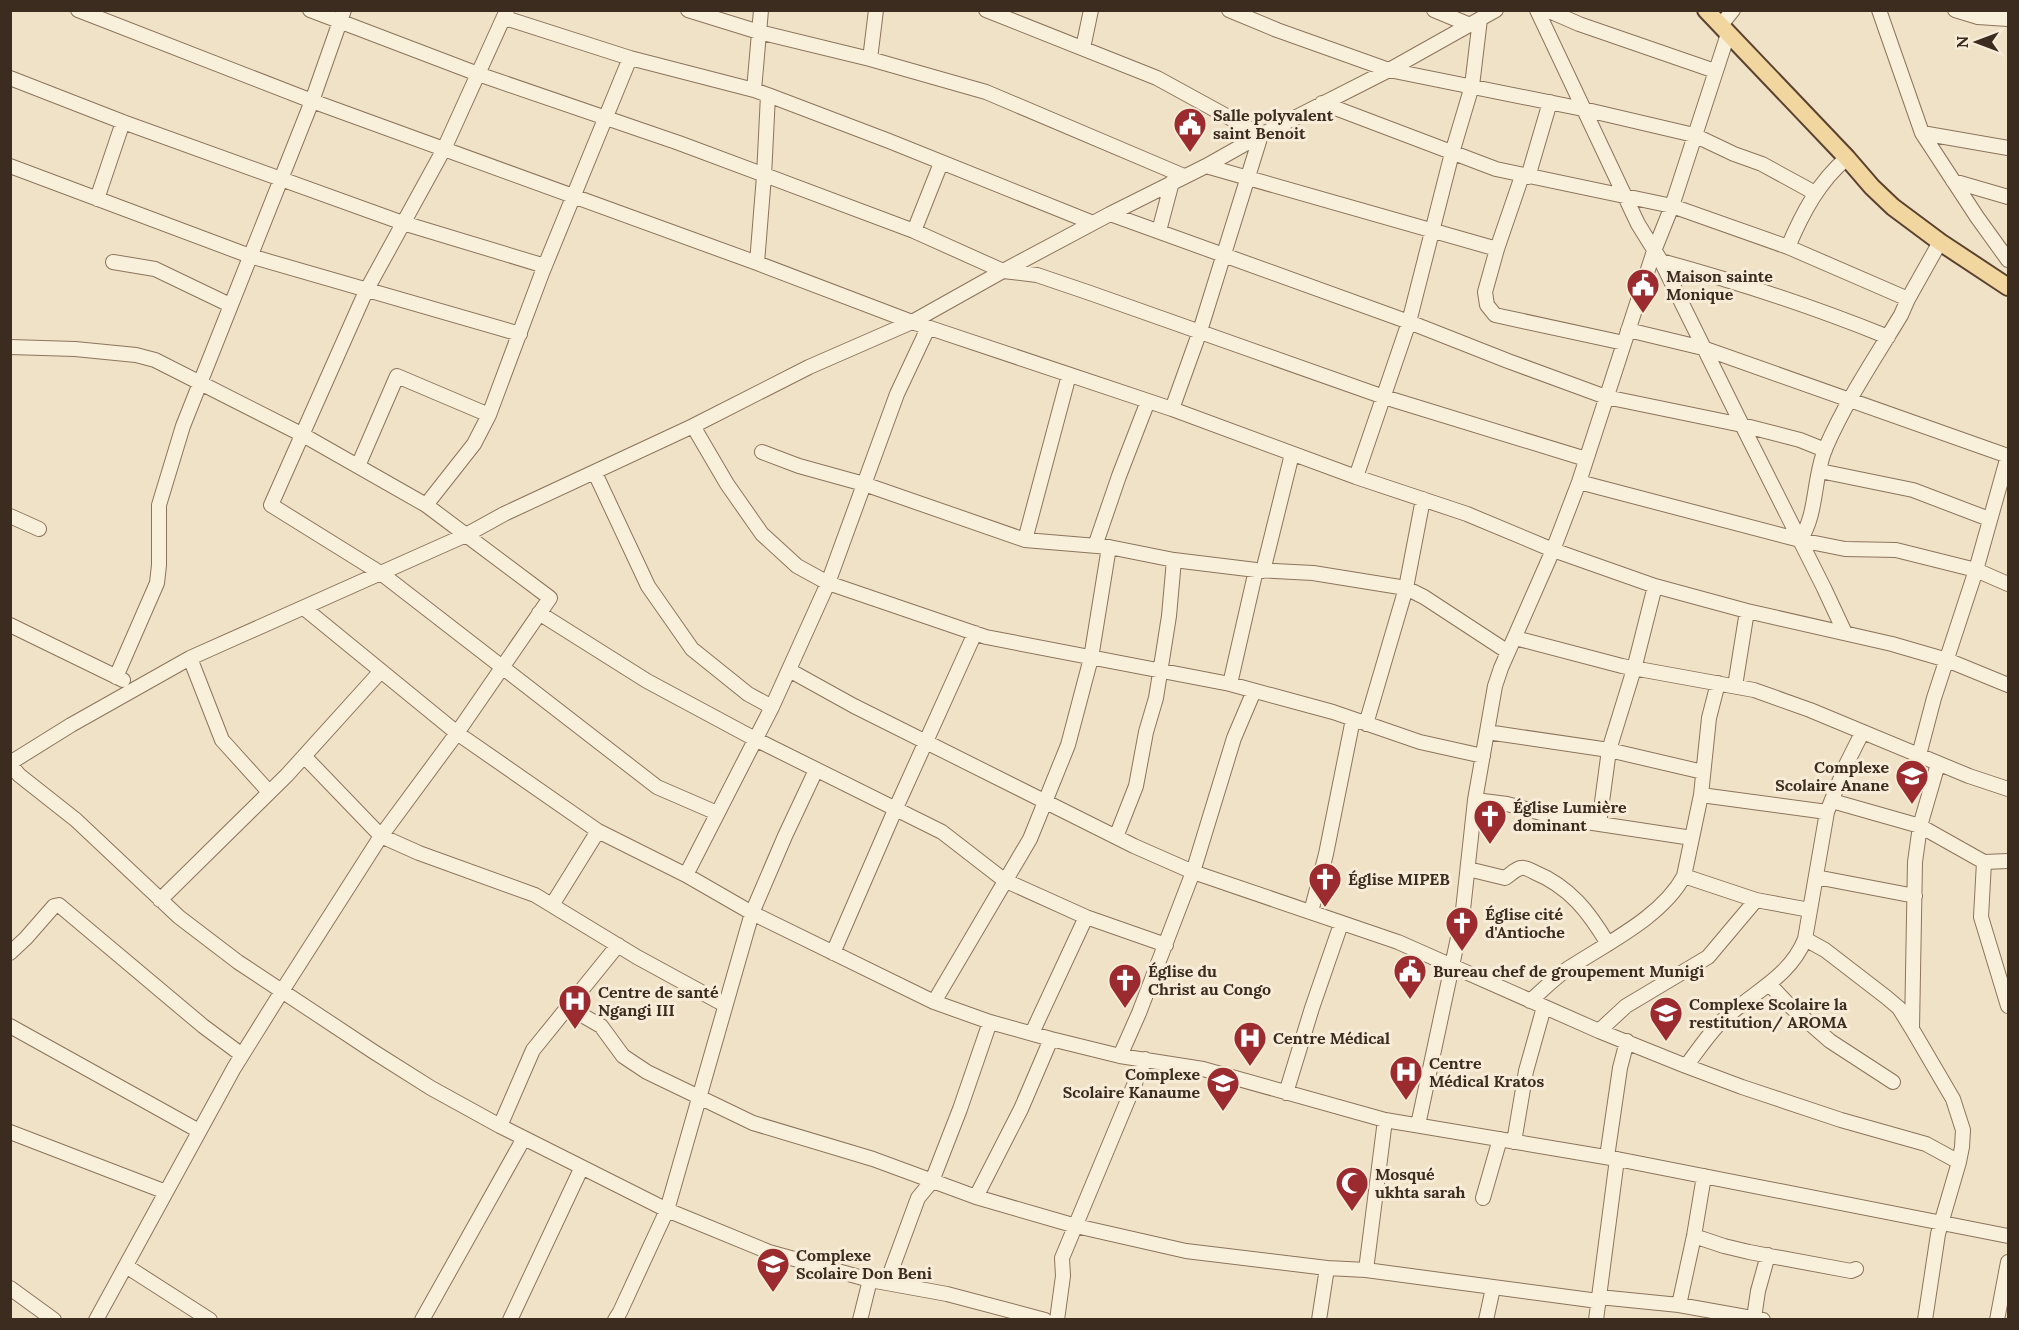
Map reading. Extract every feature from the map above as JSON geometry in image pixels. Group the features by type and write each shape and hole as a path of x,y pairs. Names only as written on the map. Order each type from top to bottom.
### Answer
{"main road":[{"path":"1706,10 1893,207 1940,242 2008,287"}],"street":[{"path":"78,10 312,100 928,328 1172,409 1356,477 1467,514 1553,550 1655,586 1947,660 2008,685"},
{"path":"310,10 342,16 478,74 606,118 914,231 1003,271 1048,279 1384,397 1586,459"},
{"path":"688,10 759,32 870,58 986,92 1178,179"},
{"path":"754,90 761,10"},
{"path":"870,58 876,10"},
{"path":"986,10 1157,78 1261,135"},
{"path":"1083,48 1091,10"},
{"path":"1229,10 1277,30 1389,70 1550,102 1694,135 1762,164 1815,193"},
{"path":"1434,10 1475,22"},
{"path":"1046,1320 1024,1317 947,1294 870,1280 769,1252 667,1210 500,1126 421,1082 282,991 179,917 76,820 20,775 10,764 190,658 466,536 504,514 693,426 809,367 912,322 1110,214 1389,70 1496,10"},
{"path":"1537,10 1624,196 1658,256 1845,633"},
{"path":"1547,10 1590,28 1715,71"},
{"path":"1418,1125 1462,919 1475,800 1495,686 1553,550 1579,482 1626,336 1658,256 1715,71 1724,29 1732,10"},
{"path":"1879,10 1922,133 2008,261"},
{"path":"1955,10 1978,17 2008,19"},
{"path":"717,813 657,787 382,574 271,505 366,291 444,149 506,14 630,58 754,90 890,141 1093,223"},
{"path":"116,677 157,583 159,505 183,426 312,100 342,16"},
{"path":"1356,477 1409,322 1452,153 1472,86 1475,22"},
{"path":"426,504 474,444 489,415 545,266 630,58"},
{"path":"10,78 123,122 404,223 545,266"},
{"path":"757,263 768,95"},
{"path":"1550,102 1525,177 1497,249 1485,292 1487,305 1495,315 1703,348 2008,456 1976,570 1919,755"},
{"path":"1322,104 1496,169 1525,177 1672,206 1788,247 1908,299"},
{"path":"97,199 123,122"},
{"path":"1922,133 2008,148"},
{"path":"1172,409 1200,331 1261,135"},
{"path":"1788,247 1815,193 1835,168 1847,158"},
{"path":"914,231 941,163"},
{"path":"10,166 250,256 520,334"},
{"path":"1206,166 1497,249"},
{"path":"1159,231 1178,179"},
{"path":"1953,181 2008,197"},
{"path":"1110,214 1409,322 1606,397 1742,425 1800,440 1825,450"},
{"path":"1800,540 1809,520 1825,450 1849,400 1902,315 1908,299 1940,242"},
{"path":"1658,256 1810,307 1888,337"},
{"path":"113,262 155,269 230,305"},
{"path":"686,875 772,707 828,584 897,394 928,328"},
{"path":"10,347 75,349 136,355 155,360 303,435 426,504 548,596 549,601 381,836 282,991 199,1131 96,1320"},
{"path":"1025,540 1069,375"},
{"path":"358,466 397,376 489,415"},
{"path":"1095,546 1148,401"},
{"path":"693,426 727,484 762,534 797,566 828,584 975,633 1160,672 1230,684 1332,711 1420,742 1483,756"},
{"path":"762,452 799,466 864,484 1025,540 1109,547 1174,560 1260,571 1313,573 1406,588 1424,597 1508,652"},
{"path":"1230,684 1292,454"},
{"path":"1820,471 1913,490 1989,519"},
{"path":"595,473 648,586 692,649 748,694 772,707"},
{"path":"1579,482 1800,540 1845,549 1896,550 1976,570 2008,584"},
{"path":"1311,912 1360,722 1406,588 1423,499"},
{"path":"10,516 39,529"},
{"path":"934,1002 1030,839 1068,745 1091,658 1109,547"},
{"path":"1116,837 1136,786 1160,672 1169,616 1174,560"},
{"path":"1599,824 1609,750 1634,669 1655,586"},
{"path":"304,608 457,732 598,831 686,875 752,913 934,1002 990,1022 1051,1039 1120,1056 1203,1069 1385,1120 1612,1158 2008,1236"},
{"path":"1736,686 1747,610"},
{"path":"539,613 647,681 755,739 942,832 1004,880 1086,916 1166,945"},
{"path":"10,625 139,686"},
{"path":"833,953 975,633"},
{"path":"1515,638 1634,669 1754,690 1810,710 1938,764 2008,789"},
{"path":"190,658 222,740 269,792"},
{"path":"789,670 854,706 1116,837 1193,872 1398,942 1599,1031 1686,1066 1841,1120 1926,1144 1959,1162"},
{"path":"160,900 304,756 381,671"},
{"path":"1530,1000 1567,969 1634,927 1678,887 1684,876 1701,795 1709,718 1718,683"},
{"path":"1120,1056 1166,945 1193,872 1234,738 1254,690"},
{"path":"1487,732 1609,750 1703,772"},
{"path":"1686,1066 1718,1025 1793,962 1805,939 1829,806 1862,733"},
{"path":"304,756 381,836 419,853 528,892 725,1005"},
{"path":"1912,1029 1915,862 1920,826 1938,764"},
{"path":"621,1317 667,1210 752,913 784,836 816,770"},
{"path":"1701,795 1829,806 1920,826 1984,862 2008,861"},
{"path":"1475,800 1507,804 1560,818 1692,838"},
{"path":"552,904 598,831"},
{"path":"1984,862 1980,916 2008,1006"},
{"path":"1468,869 1505,878 1518,868 1525,868 1543,875 1574,897 1591,916 1608,944"},
{"path":"1684,876 1756,900 1810,910"},
{"path":"1816,877 1914,896"},
{"path":"1599,1031 1626,1006 1708,957 1756,900"},
{"path":"10,953 54,906 58,905 203,1026 242,1055"},
{"path":"1032,1034 1086,916"},
{"path":"1286,1093 1341,924"},
{"path":"1805,939 1825,950 1899,1008 1953,1099 1959,1115 1963,1130 1962,1147 1941,1223 1925,1320"},
{"path":"500,1126 532,1050 618,945"},
{"path":"1769,984 1821,1034 1893,1082"},
{"path":"1483,1198 1507,1140 1544,1006"},
{"path":"568,1007 601,1026 628,1059 647,1072 753,1123 873,1159 976,1197 1077,1226 1186,1251 1327,1268 1366,1270 1493,1288 1679,1305 1758,1319 1758,1291 1768,1255"},
{"path":"887,1282 918,1198 932,1181 990,1022"},
{"path":"10,1026 199,1131"},
{"path":"976,1197 1021,1109 1051,1039"},
{"path":"1596,1320 1620,1068 1627,1041"},
{"path":"1057,1320 1063,1276 1062,1258 1144,1059"},
{"path":"1366,1270 1385,1120"},
{"path":"10,1132 166,1192"},
{"path":"422,1320 524,1138"},
{"path":"510,1320 582,1168"},
{"path":"1679,1305 1704,1176"},
{"path":"1694,1236 1724,1246 1768,1255 1851,1271 1856,1269"},
{"path":"1997,1320 2008,1262"},
{"path":"126,1266 210,1320"},
{"path":"1319,1320 1327,1268"},
{"path":"860,1320 870,1280"},
{"path":"10,1288 54,1320"},
{"path":"1486,1320 1493,1288"}],"place":[{"name":"Salle polyvalent saint Benoit","path":"1190,153"},
{"name":"Maison sainte Monique","path":"1643,314"},
{"name":"Complexe Scolaire Anane","path":"1912,805"},
{"name":"Église Lumière dominant","path":"1490,845"},
{"name":"Église MIPEB","path":"1325,908"},
{"name":"Église cité d'Antioche","path":"1462,952"},
{"name":"Bureau chef de groupement Munigi","path":"1410,1000"},
{"name":"Église du Christ au Congo","path":"1125,1009"},
{"name":"Centre de santé Ngangi III","path":"575,1030"},
{"name":"Complexe Scolaire la restitution/ AROMA","path":"1666,1042"},
{"name":"Centre Médical","path":"1250,1067"},
{"name":"Centre Médical Kratos","path":"1406,1101"},
{"name":"Complexe Scolaire Kanaume","path":"1223,1112"},
{"name":"Mosqué ukhta sarah","path":"1352,1212"},
{"name":"Complexe Scolaire Don Beni","path":"773,1293"}]}
